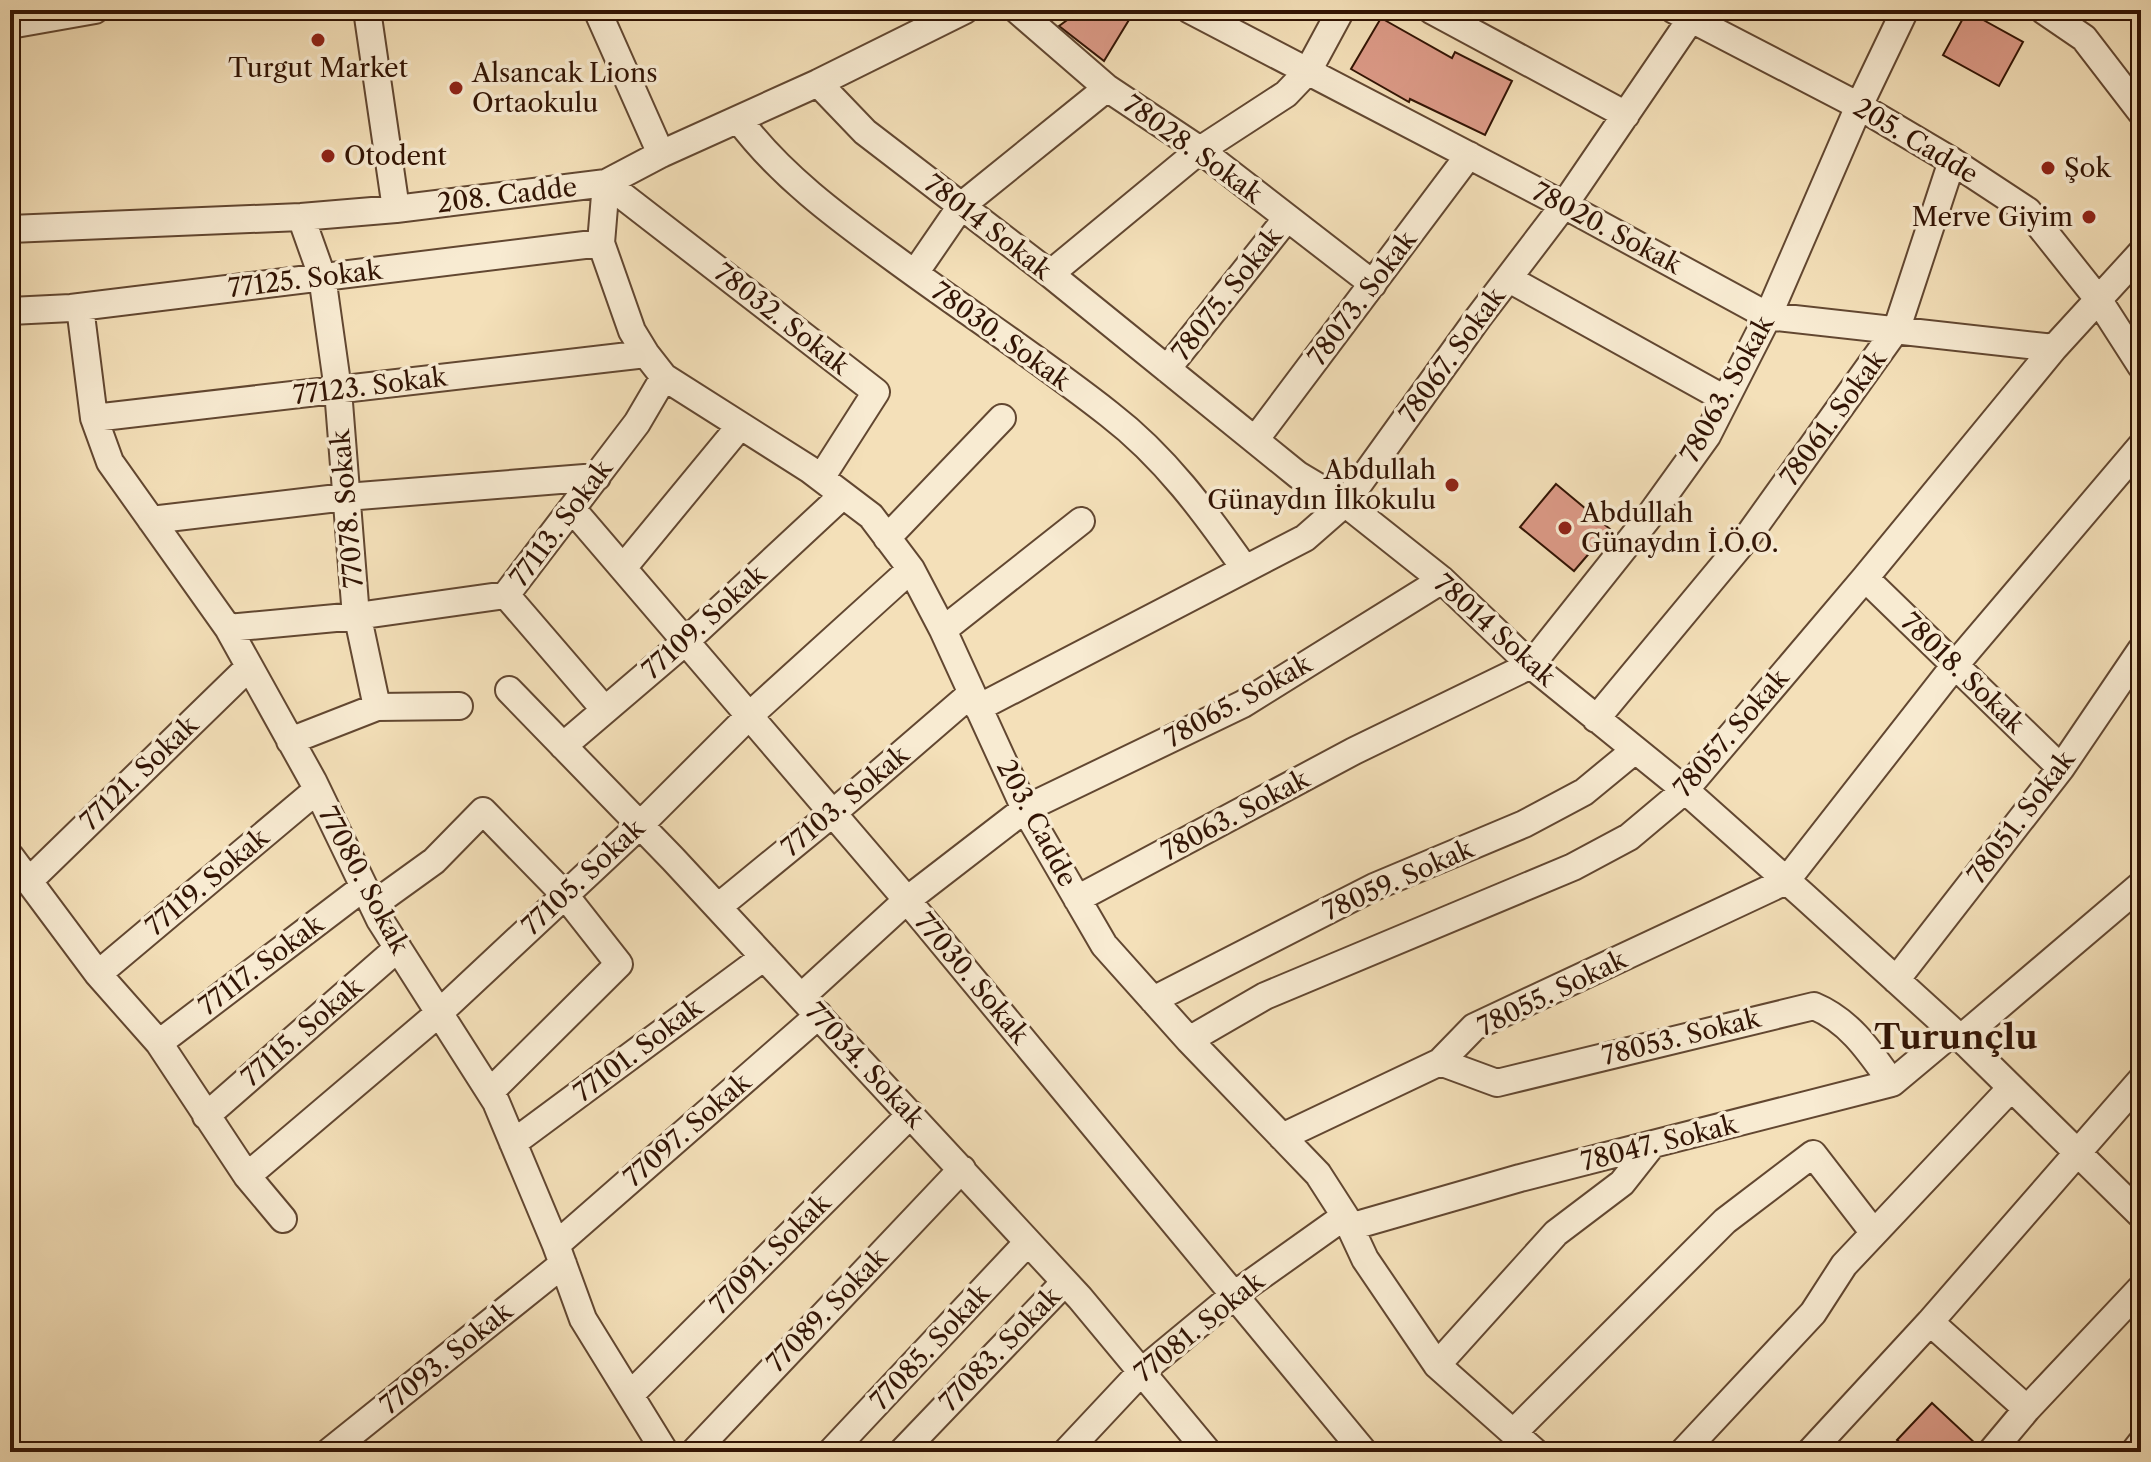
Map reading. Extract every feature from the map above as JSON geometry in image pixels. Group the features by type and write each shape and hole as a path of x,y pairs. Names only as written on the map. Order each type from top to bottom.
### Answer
{"street":[{"path":"10,25 95,10"},
{"path":"367,10 396,209"},
{"path":"597,10 661,154"},
{"name":"208. Cadde","path":"10,229 301,217 396,209 606,183 965,10"},
{"name":"78028. Sokak","path":"1017,10 1107,88 1200,150 1373,284"},
{"name":"78020. Sokak","path":"1190,10 1564,205 1768,316 1897,328 2054,348"},
{"path":"1050,274 1200,150 1286,94 1308,71 1341,10"},
{"path":"1431,10 1626,115"},
{"name":"78063. Sokak","path":"1077,899 1354,751 1531,665 1648,518 1707,436 1768,316 1859,106 1905,10"},
{"path":"2043,10 2084,38 2141,112"},
{"name":"78067. Sokak","path":"975,700 1305,538 1345,503 1564,205 1626,115 1687,13"},
{"name":"205. Cadde","path":"1687,13 1859,106 2028,211 2098,299 2141,366"},
{"name":"78014 Sokak","path":"818,83 865,132 1050,274 1298,475 1345,503 1442,580 1531,665 1685,790 1896,980 2141,1215"},
{"path":"915,273 961,206 1107,88"},
{"name":"78030. Sokak","path":"739,120 763,153 849,226 1111,415 1159,459 1196,499 1245,569"},
{"name":"78073. Sokak","path":"1255,440 1469,155"},
{"name":"78061. Sokak","path":"1596,719 1748,536 1897,328 1952,161"},
{"name":"203. Cadde","path":"606,183 601,243 632,331 646,354 664,377 821,478 871,516 911,569 943,630 1025,809 1104,945 1189,1040 1318,1174 1365,1259 1437,1365 1535,1452"},
{"name":"78032. Sokak","path":"606,183 876,392 821,478"},
{"name":"77078. Sokak","path":"301,217 322,276 338,390 357,616 377,707"},
{"name":"78075. Sokak","path":"1167,369 1287,218"},
{"name":"77125. Sokak","path":"10,311 80,307 601,243"},
{"name":"78057. Sokak","path":"1189,1040 1265,996 1573,867 1629,837 1685,790 2054,348 2141,253"},
{"path":"1509,279 1725,399"},
{"name":"77080. Sokak","path":"80,307 94,418 110,462 228,628 317,790 368,896 490,1092 560,1254 583,1319 665,1452"},
{"name":"77123. Sokak","path":"94,418 646,354"},
{"name":"77113. Sokak","path":"228,628 357,616 506,595 637,423 664,377"},
{"path":"887,538 1002,418"},
{"path":"623,568 740,426"},
{"path":"1786,881 1955,665 2141,446"},
{"path":"151,520 346,497 597,477"},
{"name":"77109. Sokak","path":"563,746 686,641 843,495"},
{"name":"77030. Sokak","path":"573,510 907,900 1364,1452"},
{"path":"943,630 1081,521"},
{"name":"77105. Sokak","path":"247,1176 439,1013 640,825 750,715 911,569"},
{"name":"78018. Sokak","path":"1865,578 2061,768"},
{"name":"78065. Sokak","path":"1025,809 1243,704 1442,580"},
{"path":"506,595 605,710"},
{"name":"78051. Sokak","path":"1896,980 2061,768 2141,650"},
{"name":"77121. Sokak","path":"30,880 249,667"},
{"name":"77034. Sokak","path":"509,690 718,907 962,1169 1065,1282 1208,1452"},
{"name":"77103. Sokak","path":"718,907 975,700"},
{"path":"290,741 377,707 459,706"},
{"name":"78059. Sokak","path":"1153,1000 1374,887 1524,824 1584,792 1635,750"},
{"name":"77119. Sokak","path":"98,974 317,790"},
{"name":"77097. Sokak","path":"560,1254 810,1006 907,900 1025,809"},
{"name":"77117. Sokak","path":"159,1043 368,896 434,861 483,811 564,894"},
{"path":"10,856 98,974 159,1043 247,1176 283,1219"},
{"name":"78055. Sokak","path":"1282,1137 1440,1062 1474,1027 1786,881"},
{"name":"78047. Sokak","path":"1347,1222 1892,1083 1957,1036 2141,885"},
{"path":"490,1092 619,964 564,894"},
{"name":"77115. Sokak","path":"206,1116 398,948"},
{"name":"77101. Sokak","path":"513,1143 764,957"},
{"name":"78053. Sokak","path":"1440,1062 1497,1083 1814,1006 1834,1014 1862,1041 1892,1083"},
{"path":"1810,1452 1930,1322 2141,1080"},
{"path":"1683,1452 1813,1313 1844,1265 2011,1088"},
{"name":"77091. Sokak","path":"630,1395 911,1114"},
{"path":"1437,1365 1556,1233 1622,1183 1652,1145"},
{"path":"1513,1433 1725,1221 1813,1154 1874,1233"},
{"name":"77089. Sokak","path":"694,1452 962,1169"},
{"name":"77081. Sokak","path":"1066,1452 1141,1372 1234,1295 1347,1222"},
{"name":"77085. Sokak","path":"831,1452 1028,1242"},
{"name":"77093. Sokak","path":"329,1452 560,1254"},
{"name":"77083. Sokak","path":"902,1452 1065,1282"},
{"path":"1991,1452 2027,1409 2141,1288"},
{"path":"1930,1322 2027,1409"},
{"path":"2134,1452 2141,1443"}],"building":[{"path":"1081,10 1135,10 1104,61 1059,26"},
{"path":"1967,11 2023,42 1999,86 1943,55"},
{"path":"1381,18 1452,58 1455,52 1512,81 1485,135 1410,99 1409,102 1351,69"},
{"name":"Abdullah Günaydın İ.Ö.O.","path":"1556,484 1610,529 1574,571 1520,527"},
{"path":"1932,1403 1977,1445 1975,1452 1910,1452 1897,1440"}],"place":[{"name":"Turgut Market","path":"318,40"},
{"name":"Alsancak Lions Ortaokulu","path":"456,88"},
{"name":"Otodent","path":"328,156"},
{"name":"Şok","path":"2048,168"},
{"name":"Merve Giyim","path":"2089,217"},
{"name":"Abdullah Günaydın İlkokulu","path":"1452,485"},
{"name":"Abdullah Günaydın İ.Ö.O.","path":"1565,528"}],"district":[{"name":"Turunçlu","path":"1956,1037"}]}
